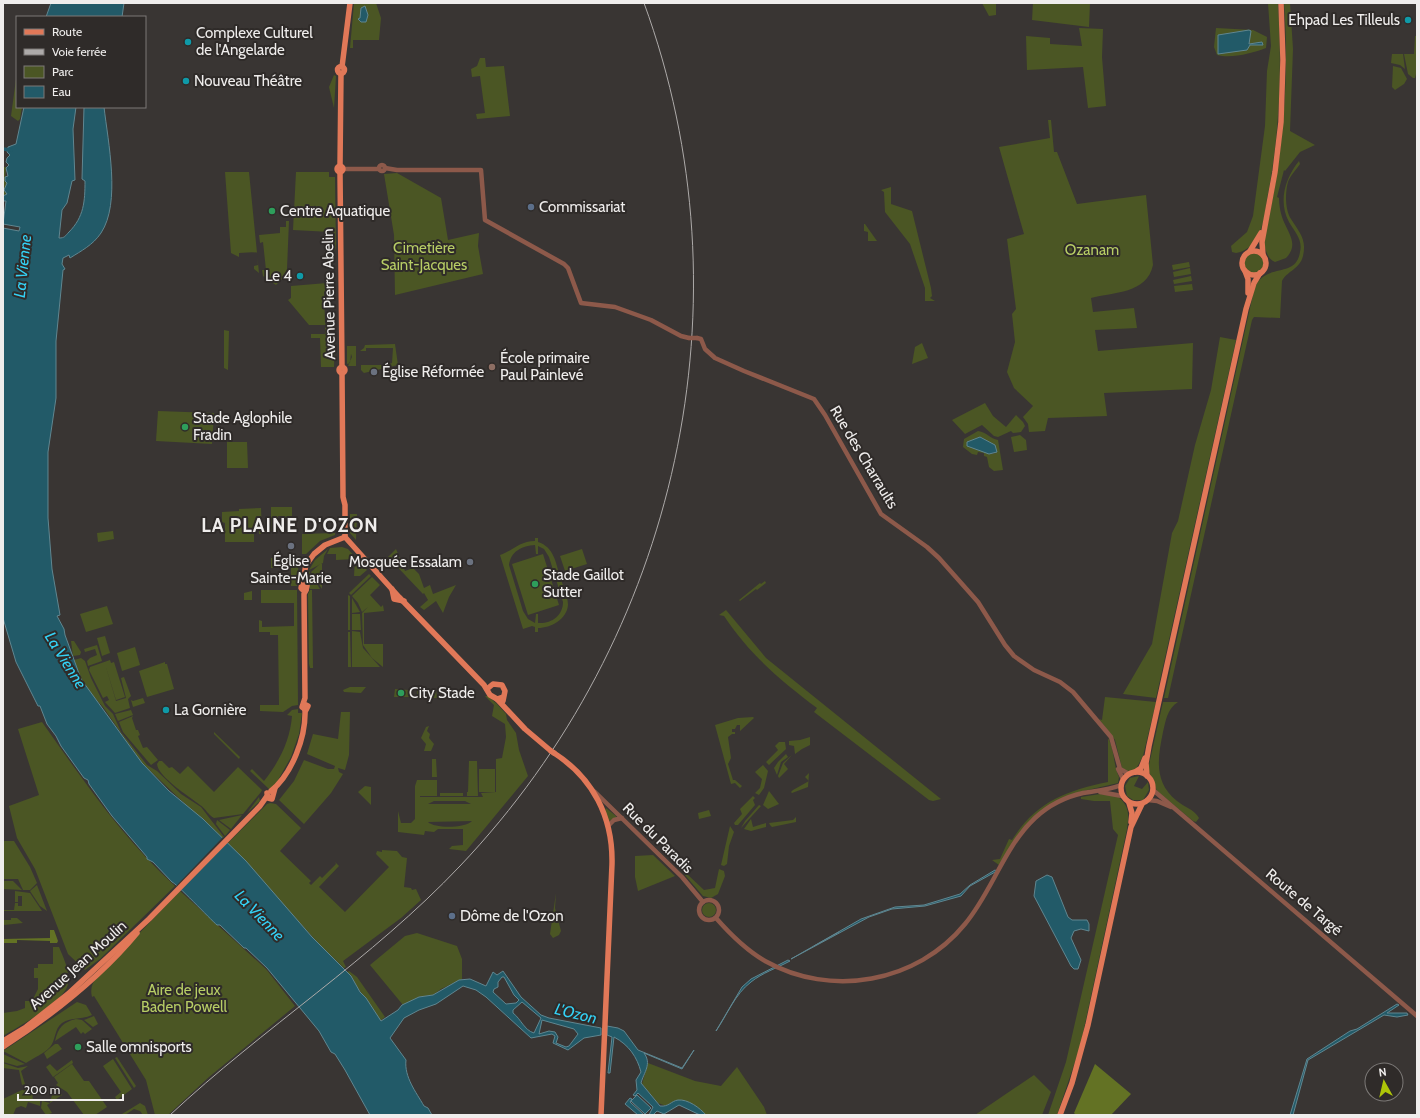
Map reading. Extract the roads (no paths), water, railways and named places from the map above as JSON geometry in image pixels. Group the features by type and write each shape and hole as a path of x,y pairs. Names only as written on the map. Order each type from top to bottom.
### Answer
{"main road":[{"name":"Avenue Pierre Abelin","path":"342,539 341,74 338,70 342,67 350,3"},
{"path":"1131,827 1142,804 1148,800 1153,790 1153,784 1147,776 1146,763 1149,746 1246,309 1254,283 1266,265 1262,245 1275,172 1281,122 1283,60 1281,3"},
{"path":"1246,309 1249,283 1242,265 1242,259 1250,251 1265,225"},
{"path":"1250,251 1256,251 1263,255"},
{"path":"1245,270 1252,275 1260,273"},
{"path":"342,539 352,545 392,588 398,597 487,686 489,694 500,698 505,709 533,737 579,773 595,792 608,826 612,855 601,1115"},
{"name":"Avenue Jean Moulin","path":"3,1048 42,1022 73,997 125,946 149,919 270,795 286,774 296,755 303,727 305,704 304,587 306,565 314,554 325,545 342,539"},
{"path":"487,686 496,684 502,685 505,691 500,698"},
{"path":"1060,1115 1072,1083 1088,1025 1131,827 1132,813 1129,803 1122,796 1122,782 1132,773 1141,768 1149,746"},
{"path":"1132,773 1147,776"},
{"path":"1129,803 1142,804"},
{"name":"Avenue Jean Moulin","path":"3,1041 38,1018 68,994 149,919"}],"street":[{"name":"Rue des Charraults","path":"341,169 378,169 382,171 385,168 397,170 481,170 485,220 564,264 568,268 581,303 615,307 651,320 681,336 701,339 705,349 715,358 744,372 814,399 825,415 881,514 927,547 939,558 978,602 1005,646 1014,656 1034,670 1060,682 1073,692 1111,737 1120,769 1132,773"},
{"path":"716,918 740,943 755,955 777,967 802,976 829,981 858,981 891,975 915,965 938,950 955,936 975,911 1016,842 1030,823 1041,813 1061,801 1075,795 1092,792 1122,782 1117,761"},
{"name":"Route de Targé","path":"1153,790 1416,1015"},
{"name":"Rue du Paradis","path":"595,792 682,877 703,902"},
{"path":"1092,792 1122,796"},
{"name":"Route de Targé","path":"1148,800 1158,801 1176,810"},
{"path":"608,826 614,820 622,818"},
{"path":"711,900 716,904 719,910 716,918 710,920 703,918 699,912 703,902 711,900"}],"water":[{"path":"51,3 124,3 122,16 46,16"},
{"path":"365,6 368,15 366,22 361,22 358,19 360,18 361,8"},
{"path":"1249,30 1251,31 1249,44 1262,42 1263,45 1250,45 1247,50 1218,54 1218,35"},
{"name":"La Vienne","path":"24,108 76,108 73,129 75,180 72,181 67,203 62,210 59,238 64,237 78,221 84,202 85,181 82,179 84,108 104,108 112,172 110,206 107,220 98,237 87,247 70,258 69,255 63,258 62,264 65,269 63,270 56,341 56,398 48,452 48,518 52,569 60,615 57,616 64,629 81,679 142,763 169,791 203,819 246,861 312,937 351,976 360,992 366,998 381,1021 398,1010 402,1005 419,997 433,995 459,980 470,979 486,986 493,972 497,975 503,971 521,997 541,1015 549,1018 601,1028 601,1035 584,1038 568,1050 553,1043 555,1036 552,1034 531,1038 486,997 476,990 463,986 436,1004 419,1010 404,1018 390,1038 406,1060 407,1072 411,1084 424,1106 428,1108 432,1115 370,1115 345,1070 335,1054 331,1052 319,1031 267,968 220,925 217,925 153,862 147,859 147,857 112,816 89,784 88,780 84,778 61,746 47,724 40,706 38,706 16,662 3,618 3,228 19,231 20,227 3,224 6,201 3,201 3,196 7,194 4,190 7,183 5,181 5,177 8,176 6,168 9,165 6,162 10,155 7,152 8,147 16,144","holes":["502,977 504,977 514,995 519,1000 516,1003 506,1004 493,992 494,989 498,987 498,982","522,1002 541,1018 534,1033 525,1027 513,1013 513,1010","542,1020 574,1029 578,1034 569,1046 566,1047 556,1043 558,1037 555,1032 549,1031 539,1034"]},
{"path":"980,437 995,445 997,452 989,454 967,446 967,442"},
{"path":"995,870 997,871 970,886 961,896 925,906 892,909 869,917 791,959 861,919 895,907 924,905 960,894 970,885"},
{"path":"1047,875 1052,877 1068,917 1072,920 1087,920 1089,924 1089,931 1081,929 1074,931 1071,938 1081,960 1078,969 1074,969 1071,966 1034,896 1036,881"},
{"path":"788,960 790,961 760,976 745,987 740,992 716,1031 742,987 751,979"},
{"path":"1397,1004 1399,1005 1387,1013 1407,1013 1408,1015 1397,1017 1384,1015 1308,1060 1293,1115 1290,1115 1307,1059 1350,1031 1357,1029"},
{"path":"607,1026 624,1031 638,1050 682,1068 694,1050 682,1069 644,1053 647,1061 647,1068 641,1083 660,1106 666,1106 678,1100 682,1100 694,1104 706,1115 700,1115 679,1105 664,1114 657,1111 653,1115 649,1115 653,1107 638,1093 635,1096 633,1095 637,1090 636,1080 641,1072 637,1061 632,1052 614,1037 610,1073 608,1073 612,1037 607,1035"},
{"path":"637,1095 651,1108 645,1114 631,1101"},
{"path":"630,1098 632,1099 630,1102 644,1115 638,1115 625,1104"}],"waterway":[{"path":"3,149 11,150"},
{"path":"814,946 839,932"}],"railway":[{"path":"170,1115 242,1052 391,932 460,866 535,775 596,676 643,571 675,460 691,347 692,231 676,116 644,3"}],"place":[{"name":"Ehpad Les Tilleuls","path":"1408,20"},
{"name":"Complexe Culturel de l'Angelarde","path":"188,42"},
{"name":"Nouveau Théâtre","path":"186,81"},
{"name":"Commissariat","path":"531,207"},
{"name":"Centre Aquatique","path":"272,211"},
{"name":"Le 4","path":"300,276"},
{"name":"École primaire Paul Painlevé","path":"492,367"},
{"name":"Église Réformée","path":"374,372"},
{"name":"Stade Aglophile Fradin","path":"185,427"},
{"name":"Église Sainte-Marie","path":"291,546"},
{"name":"Mosquée Essalam","path":"470,562"},
{"name":"Stade Gaillot Sutter","path":"535,584"},
{"name":"City Stade","path":"401,693"},
{"name":"La Gornière","path":"166,710"},
{"name":"Dôme de l'Ozon","path":"452,916"},
{"name":"Salle omnisports","path":"78,1047"}],"district":[{"name":"LA PLAINE D'OZON","path":"290,525"}],"park label":[{"name":"Ozanam","path":"1092,250"},
{"name":"Cimetière Saint-Jacques","path":"424,256"},
{"name":"Aire de jeux Baden Powell","path":"184,998"}],"water label":[{"name":"L'Ozon","path":"576,1013"}]}
